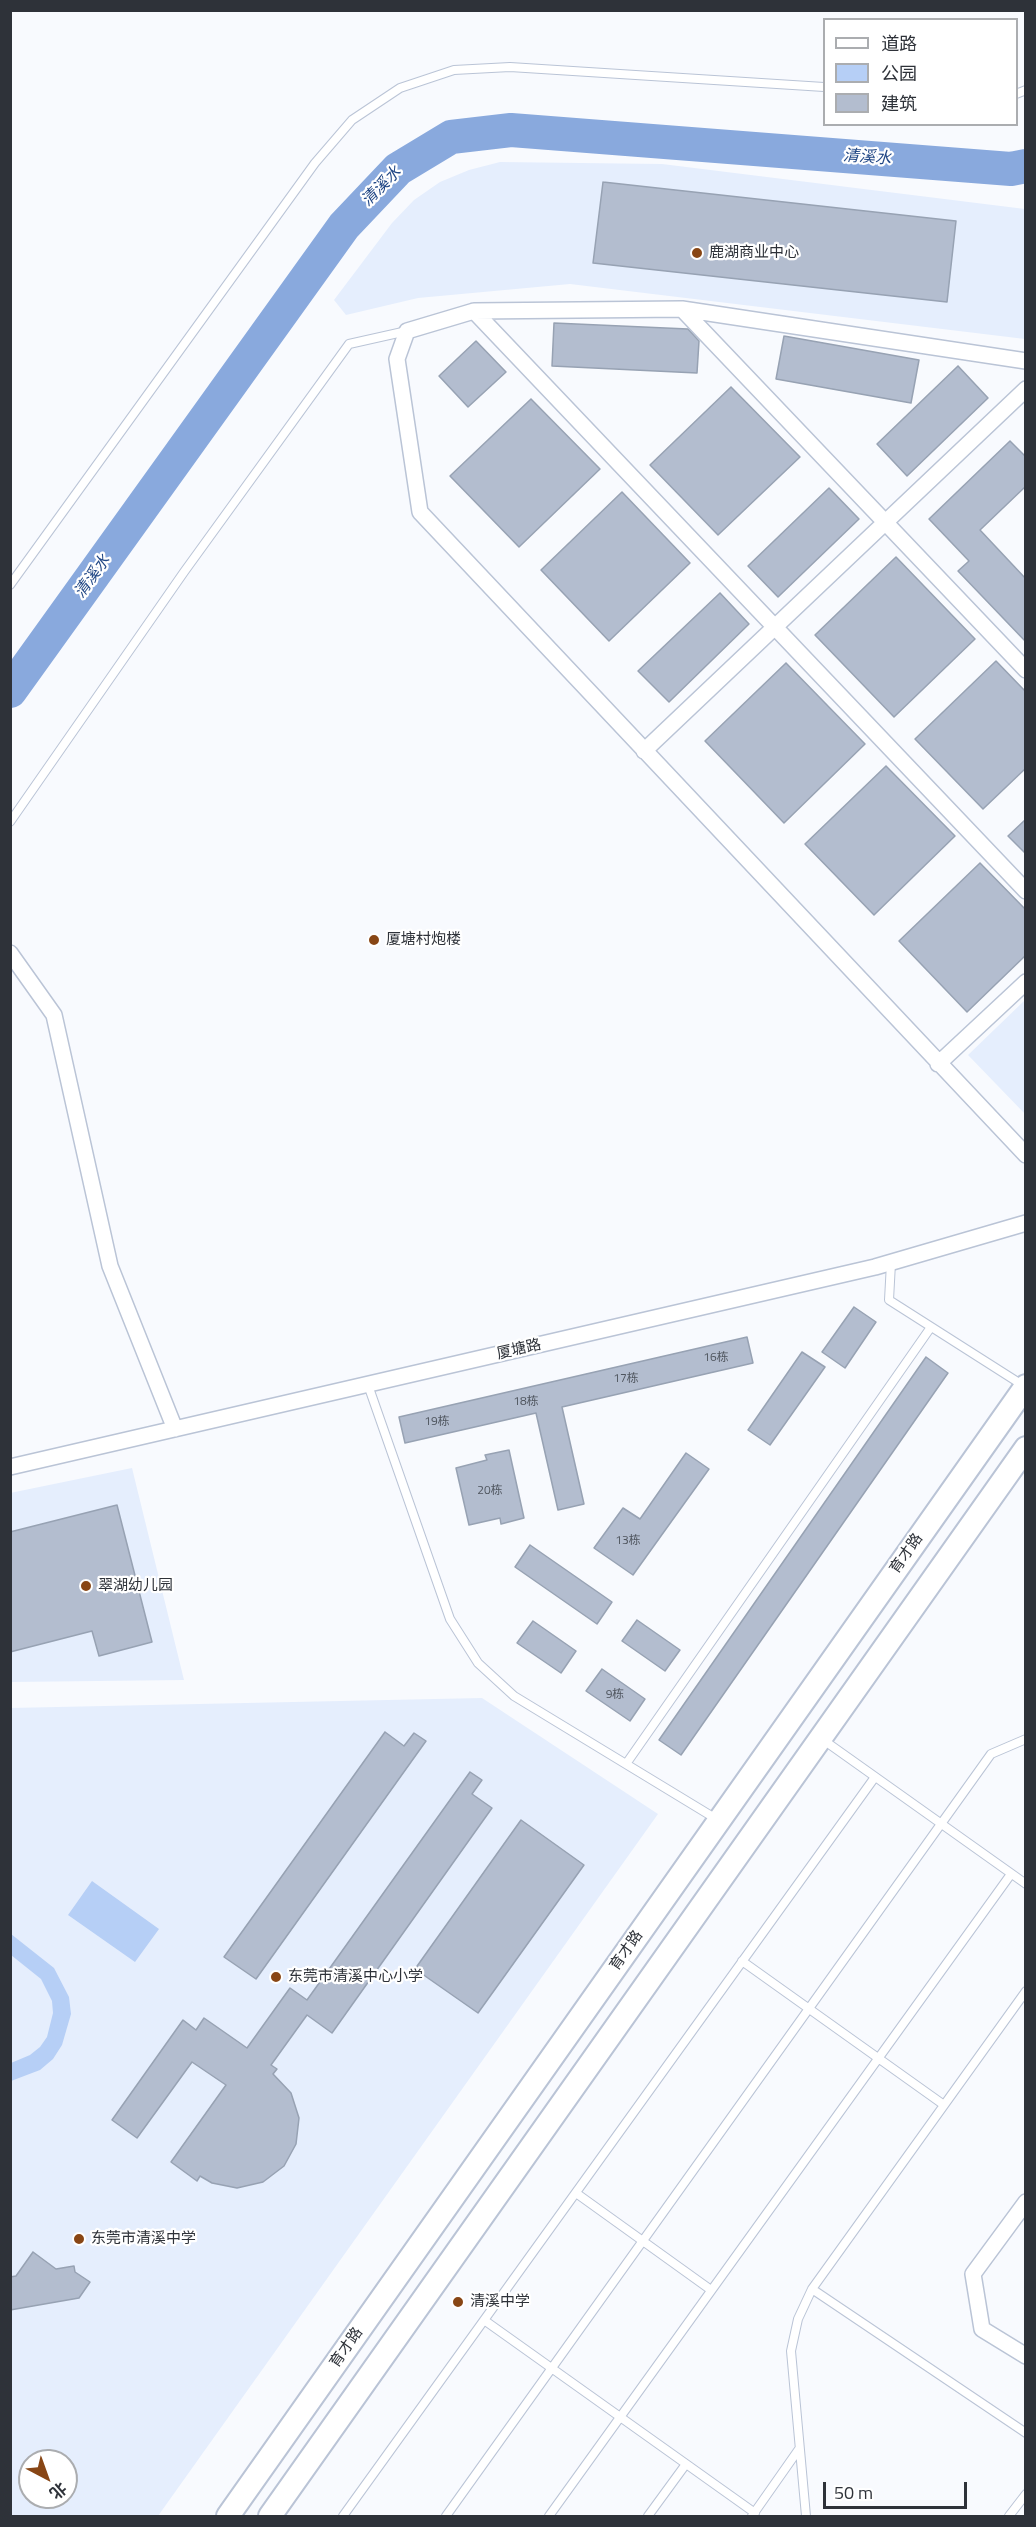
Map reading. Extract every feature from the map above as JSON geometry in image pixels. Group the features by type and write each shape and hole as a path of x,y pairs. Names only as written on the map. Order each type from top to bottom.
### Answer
{"main road":[{"name":"育才路","path":"228,2517 1025,1386"},
{"path":"270,2517 1026,1449"}],"street":[{"path":"682,309 1026,670"},
{"path":"1026,361 682,309 474,311 406,331 397,359 420,512 1026,1155"},
{"path":"474,311 1026,891"},
{"path":"644,751 1026,389"},
{"path":"10,953 54,1015 110,1266 175,1429"},
{"path":"938,1064 1026,982"},
{"name":"厦塘路","path":"10,1467 891,1263 1026,1223"},
{"path":"1026,2202 974,2274 982,2329 1026,2356"}],"lane":[{"path":"10,585 315,164 352,120 400,88 454,70 510,67 823,87"},
{"path":"10,822 184,572 349,344 406,331"},
{"path":"891,1263 889,1300 1025,1386"},
{"path":"626,1764 931,1327"},
{"path":"368,1384 450,1619 478,1663 514,1696 719,1821"},
{"path":"821,1738 1026,1884"},
{"path":"446,2517 943,1825 991,1754 1026,1739"},
{"path":"343,2517 875,1777"},
{"path":"549,2517 1011,1874"},
{"path":"742,1961 944,2105"},
{"path":"806,2517 791,2351 798,2319 812,2289 1026,1991"},
{"path":"576,2193 711,2290"},
{"path":"812,2289 1026,2433"},
{"path":"484,2320 686,2464 753,2515 799,2449"},
{"path":"648,2517 686,2464"},
{"path":"1009,2517 1026,2494"}],"shaded area":[{"name":"鹿湖商业中心","path":"500,162 662,164 1025,209 1025,339 570,284 418,298 346,315 334,300 392,223 414,200 440,182 469,170"},
{"path":"1025,1000 1025,1114 968,1055"},
{"name":"翠湖幼儿园","path":"132,1468 184,1680 11,1682 10,1493"},
{"name":"东莞市清溪中心小学","path":"482,1698 658,1814 158,2516 11,2516 10,1708"}],"green space":[{"path":"92,1881 159,1929 135,1962 68,1915"},
{"path":"11,1934 54,1968 69,1997 71,2014 62,2045 53,2059 40,2070 11,2081 11,2063 30,2055 40,2047 47,2037 53,2013 52,2001 41,1979 11,1955"}],"building":[{"path":"603,182 956,221 947,302 593,263"},
{"path":"554,323 688,329 699,341 697,373 552,366"},
{"path":"784,336 919,360 911,403 776,379"},
{"path":"476,341 506,372 468,407 439,376"},
{"path":"958,366 988,398 907,476 877,444"},
{"path":"731,387 800,457 718,535 650,465"},
{"path":"531,399 600,469 519,547 450,476"},
{"path":"1010,441 1026,457 1026,486 980,530 1026,579 1026,642 958,571 969,561 929,519"},
{"path":"829,488 859,519 778,597 748,566"},
{"path":"622,492 690,563 609,641 541,570"},
{"path":"896,557 975,639 894,717 815,635"},
{"path":"720,593 749,624 669,702 638,671"},
{"path":"996,661 1026,692 1026,768 983,809 915,739"},
{"path":"786,663 865,744 784,823 705,741"},
{"path":"886,766 955,836 874,915 805,844"},
{"path":"1026,819 1026,854 1008,836"},
{"path":"980,863 1026,910 1026,955 967,1012 899,941"},
{"path":"854,1307 876,1322 845,1368 822,1352"},
{"path":"747,1337 753,1363 562,1407 584,1504 558,1510 536,1413 405,1443 399,1417"},
{"path":"802,1352 825,1367 770,1445 748,1430"},
{"path":"926,1357 948,1373 681,1755 659,1740"},
{"path":"509,1450 524,1518 501,1524 500,1518 469,1525 456,1468 487,1460 485,1455"},
{"path":"686,1453 709,1469 633,1575 594,1548 623,1508 640,1519"},
{"path":"117,1505 152,1642 99,1656 92,1631 10,1652 10,1532"},
{"path":"530,1545 612,1602 597,1624 515,1567"},
{"path":"637,1620 680,1650 665,1671 622,1641"},
{"path":"533,1621 576,1651 561,1673 517,1643"},
{"path":"602,1669 645,1699 630,1721 586,1691"},
{"path":"385,1732 404,1746 414,1733 426,1741 256,1979 224,1957"},
{"path":"470,1772 482,1780 472,1794 492,1808 332,2033 307,2015 271,2065 277,2069 273,2074 291,2093 299,2118 296,2144 284,2166 263,2182 237,2188 212,2183 200,2176 197,2181 171,2162 226,2085 192,2062 137,2138 112,2120 183,2020 196,2030 204,2018 247,2048 290,1988 307,2000"},
{"path":"521,1820 584,1865 478,2013 415,1969"},
{"path":"33,2252 56,2269 74,2266 75,2272 90,2282 79,2298 10,2310 10,2277 16,2276"}],"waterway":[{"name":"清溪水","path":"10,691 344,226 398,169 451,137 511,130 1011,169 1026,166"}],"place":[{"name":"鹿湖商业中心","path":"697,253"},
{"name":"厦塘村炮楼","path":"374,940"},
{"name":"翠湖幼儿园","path":"86,1586"},
{"name":"东莞市清溪中心小学","path":"276,1977"},
{"name":"东莞市清溪中学","path":"79,2239"},
{"name":"清溪中学","path":"458,2302"}]}
